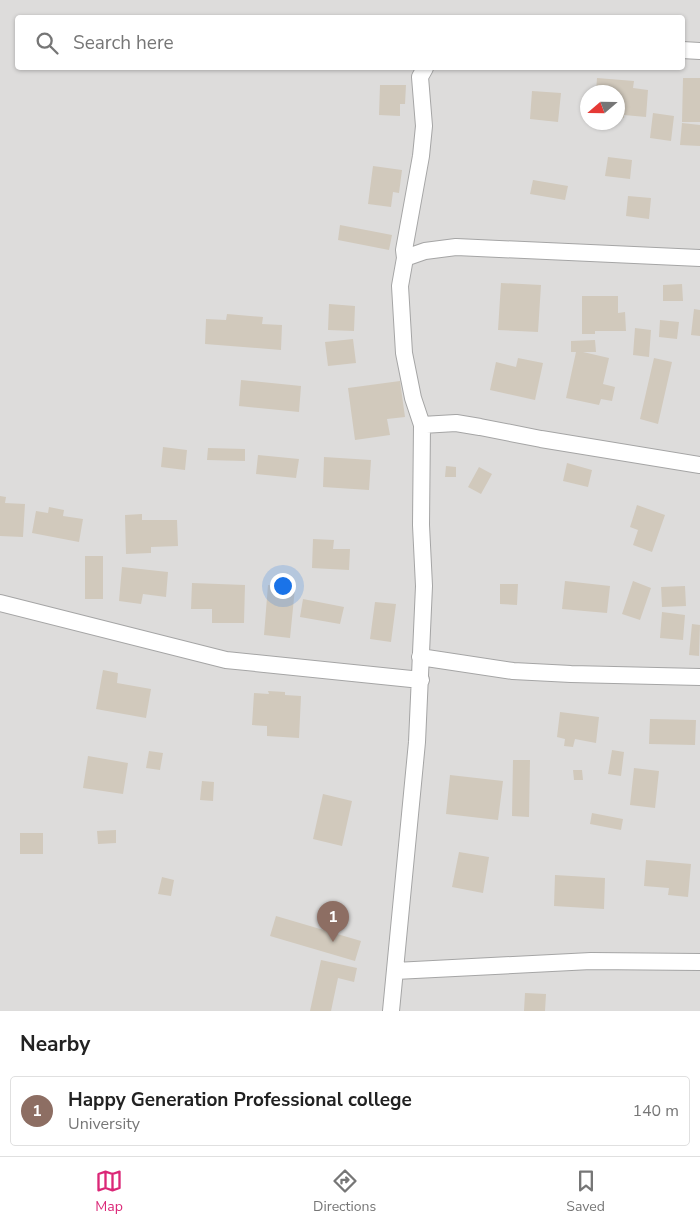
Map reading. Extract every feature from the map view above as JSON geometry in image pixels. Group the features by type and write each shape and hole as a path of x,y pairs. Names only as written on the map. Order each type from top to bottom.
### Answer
{"street":[{"path":"685,50 700,51"},
{"path":"390,1011 417,742 421,680 420,657 424,586 421,525 422,425 413,398 404,353 400,286 406,258 404,250 421,156 424,126 420,77 424,70"},
{"path":"406,258 425,252 456,247 700,258"},
{"path":"422,425 456,423 472,425 541,439 700,465"},
{"path":"0,603 226,660 421,680"},
{"path":"420,657 513,671 700,677"},
{"path":"395,971 591,961 700,962"}],"shaded area":[{"path":"0,0 700,0 700,1011 0,1011"}],"building":[{"path":"597,78 634,81 633,88 648,90 646,117 625,115 625,85 596,85"},
{"path":"683,78 700,78 700,122 682,122"},
{"path":"380,85 406,85 405,104 400,104 400,116 379,115"},
{"path":"532,91 561,93 558,122 530,119"},
{"path":"653,113 674,116 671,141 650,138"},
{"path":"682,123 700,125 700,146 680,145"},
{"path":"608,157 632,160 630,179 605,176"},
{"path":"373,166 402,170 399,193 393,192 391,207 368,204"},
{"path":"533,180 568,186 565,200 530,194"},
{"path":"628,196 651,198 649,219 626,216"},
{"path":"340,225 392,235 389,250 338,240"},
{"path":"501,283 541,285 538,332 498,330"},
{"path":"682,284 683,301 663,301 663,285"},
{"path":"582,296 618,296 618,313 625,312 626,331 595,331 595,334 582,334"},
{"path":"329,304 355,306 354,331 328,330"},
{"path":"694,309 700,310 700,336 691,335"},
{"path":"227,314 263,317 262,324 282,325 281,350 205,344 206,319 226,320"},
{"path":"660,320 679,322 677,339 659,337"},
{"path":"635,328 651,330 649,357 633,355"},
{"path":"353,339 356,363 328,366 325,342"},
{"path":"595,340 596,352 583,352 609,358 603,384 615,387 612,401 601,399 599,405 566,398 576,352 571,352 571,341"},
{"path":"518,358 543,363 535,400 490,390 496,362 516,367"},
{"path":"654,358 672,362 658,424 640,419"},
{"path":"241,380 301,386 299,412 239,406"},
{"path":"400,381 405,417 387,419 390,435 355,440 348,388"},
{"path":"163,447 187,450 185,470 161,467"},
{"path":"208,448 245,449 245,461 207,460"},
{"path":"258,455 299,459 296,478 256,474"},
{"path":"324,457 371,460 369,490 323,487"},
{"path":"567,463 592,470 588,487 563,481"},
{"path":"446,466 456,467 456,477 445,477"},
{"path":"479,467 492,474 481,494 468,487"},
{"path":"0,496 6,497 5,503 25,504 23,537 0,536"},
{"path":"637,505 665,515 652,552 633,545 638,530 630,527"},
{"path":"49,507 64,510 63,516 83,519 79,542 32,533 36,511 48,513"},
{"path":"142,514 142,520 177,520 178,546 151,547 151,553 126,554 125,515"},
{"path":"313,539 334,540 333,549 350,549 349,570 312,568"},
{"path":"85,556 103,556 103,599 85,599"},
{"path":"122,567 168,572 166,597 143,594 141,604 119,601"},
{"path":"565,581 610,586 607,613 562,609"},
{"path":"633,581 651,588 640,620 622,614"},
{"path":"192,583 245,585 244,623 212,623 212,609 191,609"},
{"path":"500,584 518,584 517,605 500,604"},
{"path":"268,585 295,588 290,638 264,635"},
{"path":"685,586 686,606 662,607 661,587"},
{"path":"303,599 344,607 340,624 300,617"},
{"path":"375,602 396,604 391,642 370,639"},
{"path":"662,612 685,615 683,640 660,638"},
{"path":"692,624 700,625 699,656 689,655"},
{"path":"103,670 118,673 117,683 151,689 146,718 96,709"},
{"path":"268,691 285,692 285,695 301,696 299,738 267,736 267,726 252,725 254,693 269,694"},
{"path":"560,712 599,717 596,743 575,739 573,747 564,746 565,739 557,737"},
{"path":"650,719 696,720 695,745 649,744"},
{"path":"612,750 624,752 621,776 608,774"},
{"path":"149,751 163,753 160,770 146,768"},
{"path":"88,756 128,763 123,794 83,788"},
{"path":"513,760 530,760 529,817 512,816"},
{"path":"634,768 659,771 655,808 630,805"},
{"path":"573,770 582,770 583,780 574,780"},
{"path":"450,775 503,781 498,820 446,814"},
{"path":"202,781 214,782 213,801 200,800"},
{"path":"323,794 352,801 342,846 313,839"},
{"path":"592,813 623,819 621,830 590,824"},
{"path":"116,830 116,843 98,844 97,831"},
{"path":"20,833 43,833 43,854 20,854"},
{"path":"459,852 489,857 483,893 452,887"},
{"path":"646,860 691,864 688,897 668,895 669,888 644,886"},
{"path":"555,875 605,878 604,909 554,906"},
{"path":"162,877 174,880 171,896 158,894"},
{"path":"276,916 361,941 355,961 270,936"},
{"path":"321,960 357,968 354,982 338,978 331,1011 310,1011"},
{"path":"525,993 546,994 545,1011 524,1011"}],"place":[{"name":"Happy Generation Professional college","path":"333,942"}]}
